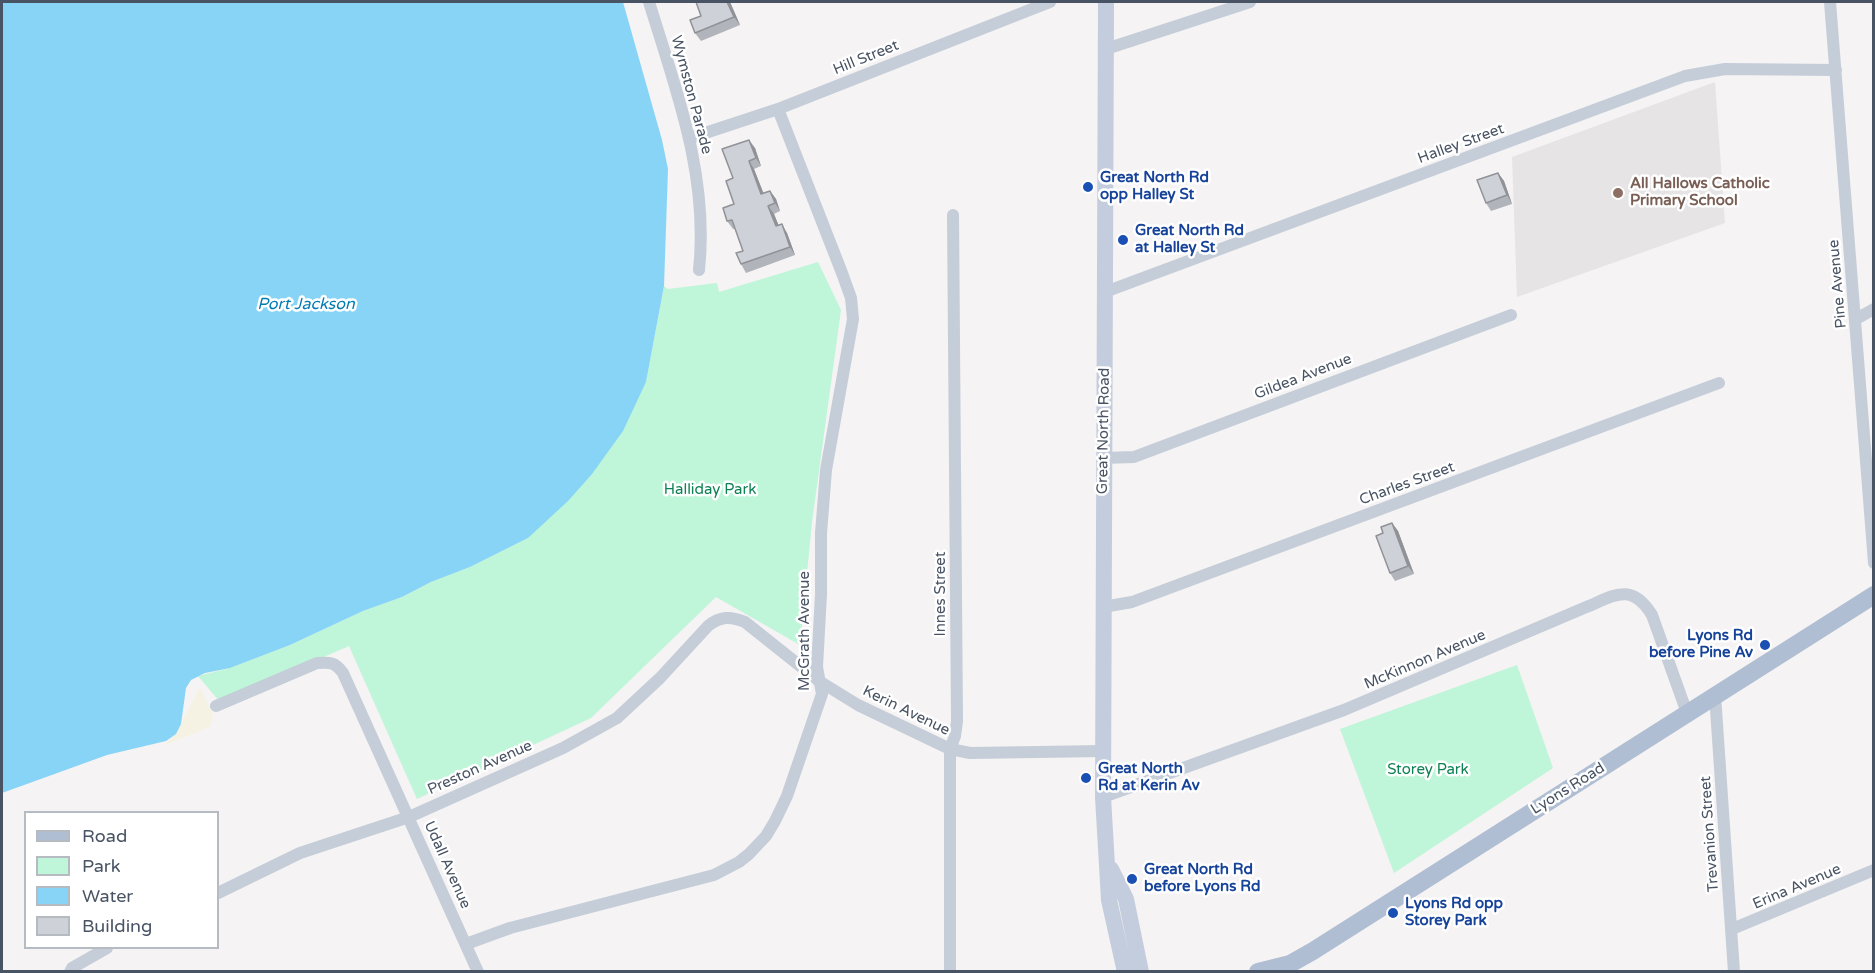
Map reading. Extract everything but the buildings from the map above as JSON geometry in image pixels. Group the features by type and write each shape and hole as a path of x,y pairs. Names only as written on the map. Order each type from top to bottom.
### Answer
{"main road":[{"name":"Great North Road","path":"1106,2 1103,797 1109,900 1125,972"},
{"name":"Lyons Road","path":"1258,972 1288,968 1874,595"},
{"name":"Great North Road","path":"1107,860 1126,899 1141,972"}],"street":[{"name":"Wymston Parade","path":"649,2 690,138 698,182 701,249 699,270"},
{"name":"Hill Street","path":"690,138 778,109 1050,2"},
{"path":"1106,49 1250,2"},
{"name":"Pine Avenue","path":"1830,2 1874,563"},
{"name":"Halley Street","path":"1105,292 1685,76 1725,69 1836,70"},
{"name":"McGrath Avenue","path":"466,944 510,928 714,875 739,862 766,836 776,821 787,796 822,694 818,667 821,533 826,470 853,319 851,298 778,109"},
{"name":"Innes Street","path":"951,972 950,749 957,721 953,215"},
{"path":"1856,319 1874,309"},
{"name":"Gildea Avenue","path":"1103,458 1134,457 1512,315"},
{"name":"Charles Street","path":"1103,607 1132,602 1719,383"},
{"name":"McKinnon Avenue","path":"1103,797 1344,710 1620,594 1630,594 1644,602 1652,615 1687,713"},
{"name":"Kerin Avenue","path":"722,618 733,617 745,622 819,681 858,705 950,749 970,753 1103,752"},
{"name":"Preston Avenue","path":"219,893 300,853 409,817 563,748 617,718 660,678 714,620 722,618"},
{"name":"Udall Avenue","path":"216,706 317,663 330,662 337,665 343,673 478,972"},
{"name":"Trevanion Street","path":"1715,695 1734,972"},
{"name":"Erina Avenue","path":"1732,929 1874,870"},
{"path":"70,972 72,968 105,949"}],"shaded area":[{"name":"All Hallows Catholic Primary School","path":"1715,82 1725,223 1517,297 1512,157"}],"green space":[{"name":"Halliday Park","path":"818,262 841,310 812,522 800,645 716,597 591,718 417,799 349,646 220,702 198,676 230,668 290,645 363,611 402,597 431,582 470,567 528,538 646,382 664,286 668,289 717,283 719,292"},
{"name":"Storey Park","path":"1517,665 1553,768 1394,873 1340,729"}],"sand":[{"path":"200,687 213,715 210,727 163,746 176,734"}],"water":[{"name":"Port Jackson","path":"2,2 623,2 668,169 664,286 646,382 623,431 592,474 568,501 528,538 470,567 431,582 402,597 363,611 290,645 230,668 205,673 191,680 186,688 181,724 176,734 166,741 107,755 2,793"}],"place":[{"name":"Great North Rd opp Halley St","path":"1088,187"},
{"name":"All Hallows Catholic Primary School","path":"1618,193"},
{"name":"Great North Rd at Halley St","path":"1123,240"},
{"name":"Lyons Rd before Pine Av","path":"1765,645"},
{"name":"Great North Rd at Kerin Av","path":"1086,778"},
{"name":"Great North Rd before Lyons Rd","path":"1132,879"},
{"name":"Lyons Rd opp Storey Park","path":"1393,913"}]}
